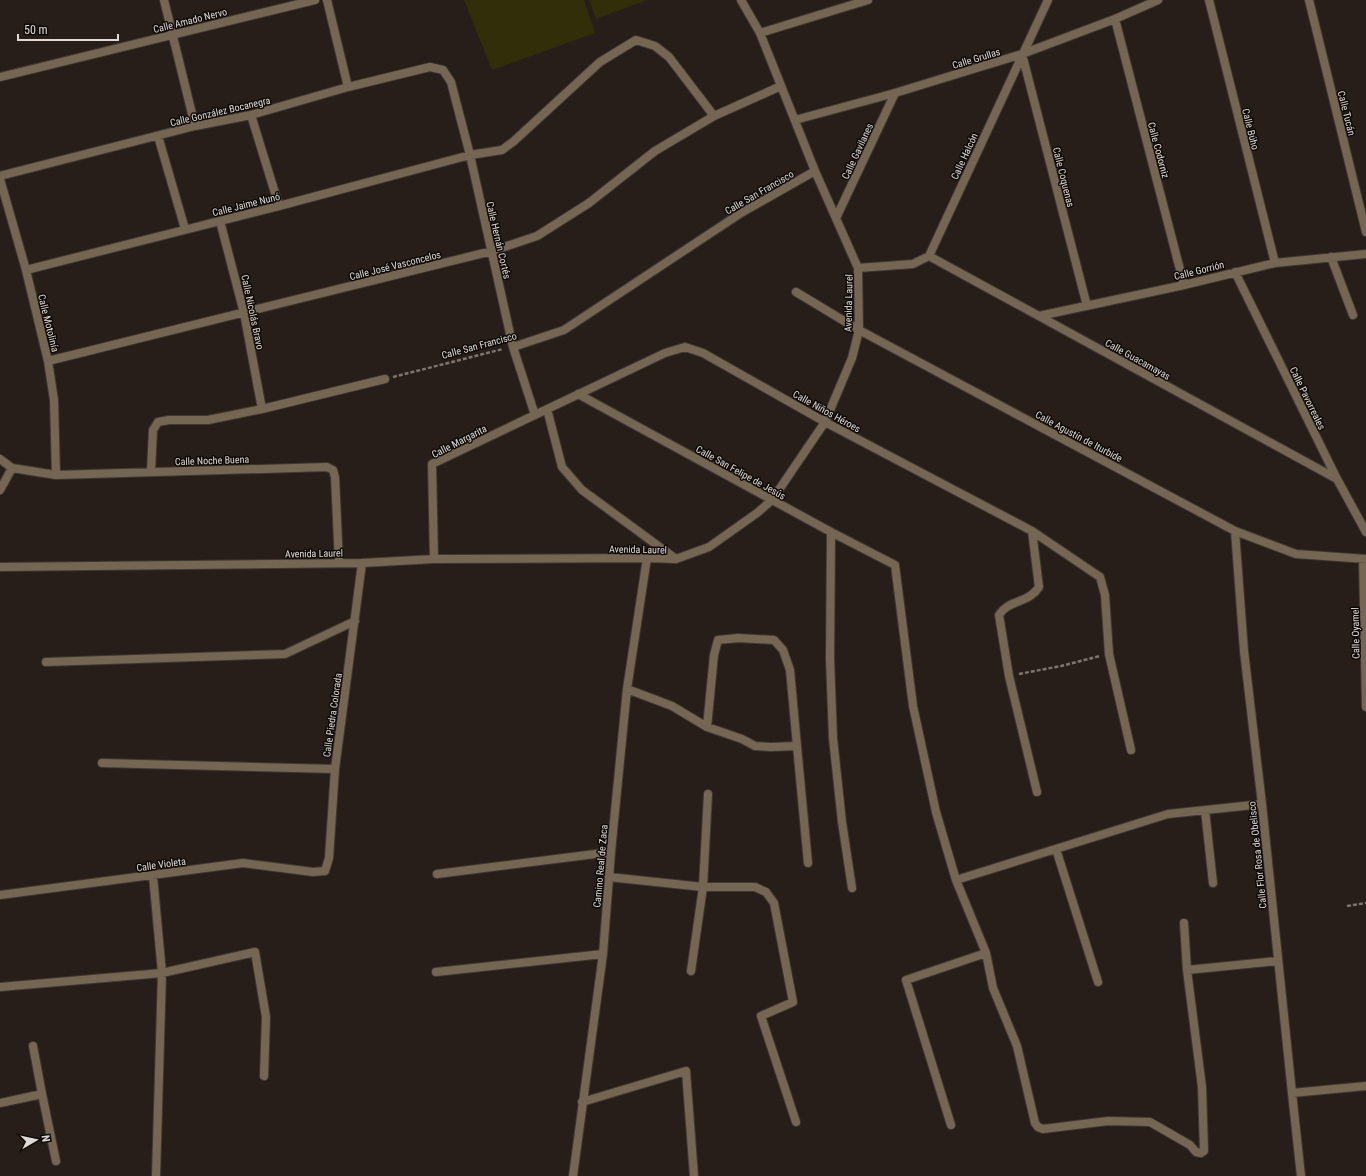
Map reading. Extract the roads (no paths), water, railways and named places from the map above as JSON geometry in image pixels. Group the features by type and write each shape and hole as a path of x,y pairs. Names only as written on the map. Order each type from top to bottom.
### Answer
{"street":[{"path":"164,0 195,126"},
{"name":"Calle Amado Nervo","path":"0,78 315,0"},
{"path":"327,0 348,87"},
{"name":"Avenida Laurel","path":"0,567 362,563 434,559 676,559 709,547 758,513 772,500 826,422 852,358 859,330 858,268 815,171 760,33 741,0"},
{"path":"760,33 868,0"},
{"name":"Calle Halcón","path":"929,256 1048,0"},
{"name":"Calle Grullas","path":"795,120 895,93 1022,54 1115,19 1158,0"},
{"name":"Calle Búho","path":"1209,0 1275,263"},
{"name":"Calle Tucán","path":"1309,0 1366,232"},
{"name":"Calle Codorniz","path":"1115,19 1184,285"},
{"path":"470,155 502,150 514,141 600,62 636,40 655,46 669,57 714,116"},
{"name":"Calle Coquenas","path":"1022,54 1087,306"},
{"name":"Calle González Bocanegra","path":"0,178 195,126 251,115 348,87 430,67 443,70"},
{"name":"Calle Hernán Cortés","path":"443,70 451,82 470,155 513,347 535,415"},
{"name":"Calle José Vasconcelos","path":"48,361 492,251 537,236 589,203 655,151 714,116 781,86"},
{"name":"Calle Gavilanes","path":"836,218 895,93"},
{"path":"251,115 279,206"},
{"path":"158,136 185,229"},
{"name":"Calle Jaime Nunó","path":"26,270 279,206 470,155"},
{"name":"Calle San Francisco","path":"513,347 564,330 741,213 815,171"},
{"name":"Calle Motolinía","path":"0,178 26,270 48,361 54,400 56,475"},
{"name":"Calle Nicolás Bravo","path":"220,221 244,313 262,409"},
{"name":"Calle Gorrión","path":"1039,316 1184,285 1275,263 1366,254"},
{"path":"858,268 914,264 929,256"},
{"name":"Calle Guacamayas","path":"929,256 1337,479"},
{"path":"1331,258 1353,315"},
{"name":"Calle Pavorreales","path":"1234,272 1337,479 1366,532"},
{"name":"Calle Agustín de Iturbide","path":"796,292 859,330 1235,531 1296,554 1364,559"},
{"name":"Calle Niños Héroes","path":"535,415 665,353 684,347 702,353 826,422 1032,531 1100,577 1105,595 1109,654 1131,750"},
{"path":"151,471 153,430 158,422 169,420 208,420 262,409 385,379"},
{"name":"Calle San Felipe de Jesús","path":"578,394 831,532 895,565 913,706 936,812 956,880"},
{"path":"547,409 562,467 582,490 676,559"},
{"name":"Calle Margarita","path":"434,559 432,464 535,415"},
{"name":"Calle Noche Buena","path":"0,459 12,468 56,475 327,467 332,470 335,477 339,563"},
{"path":"0,490 12,468"},
{"path":"1032,531 1039,587 1034,594 1003,608 999,615 1009,676 1037,792"},
{"name":"Calle Flor Rosa de Obelisco","path":"1235,531 1244,651 1302,1176"},
{"path":"831,532 830,658 833,738 842,822 852,888"},
{"name":"Camino Real de Zaca","path":"573,1176 603,954 627,688 647,558"},
{"name":"Calle Oyamel","path":"1364,559 1366,707"},
{"name":"Calle Piedra Colorada","path":"325,871 329,858 334,769 362,563"},
{"path":"46,662 285,654 355,621"},
{"path":"707,727 714,655 718,640 738,638 774,640 783,650 790,670 808,863"},
{"path":"627,688 672,706 707,727 742,739 755,746 797,746"},
{"path":"102,763 334,769"},
{"path":"691,971 703,887 708,794"},
{"path":"1184,923 1187,970 1202,1087 1204,1151 1201,1153 1196,1152 1190,1146 1150,1122 1108,1121 1043,1129 1038,1127 1035,1123 1017,1046 994,988 986,952 956,880 1168,814 1262,804"},
{"path":"1205,810 1213,883"},
{"path":"1056,849 1098,982"},
{"path":"437,874 611,852"},
{"name":"Calle Violeta","path":"0,895 243,863 313,872 325,871"},
{"path":"153,876 162,973 156,1176"},
{"path":"609,878 703,887 755,887 766,892 774,904 793,1002 761,1016 796,1122"},
{"path":"0,988 162,973 255,952 266,1017 264,1076"},
{"path":"951,1126 906,980 986,952"},
{"path":"436,972 603,954"},
{"path":"1187,970 1278,961"},
{"path":"33,1046 56,1162"},
{"path":"582,1102 686,1071 694,1176"},
{"path":"1292,1093 1366,1086"},
{"path":"0,1103 42,1094"}]}
